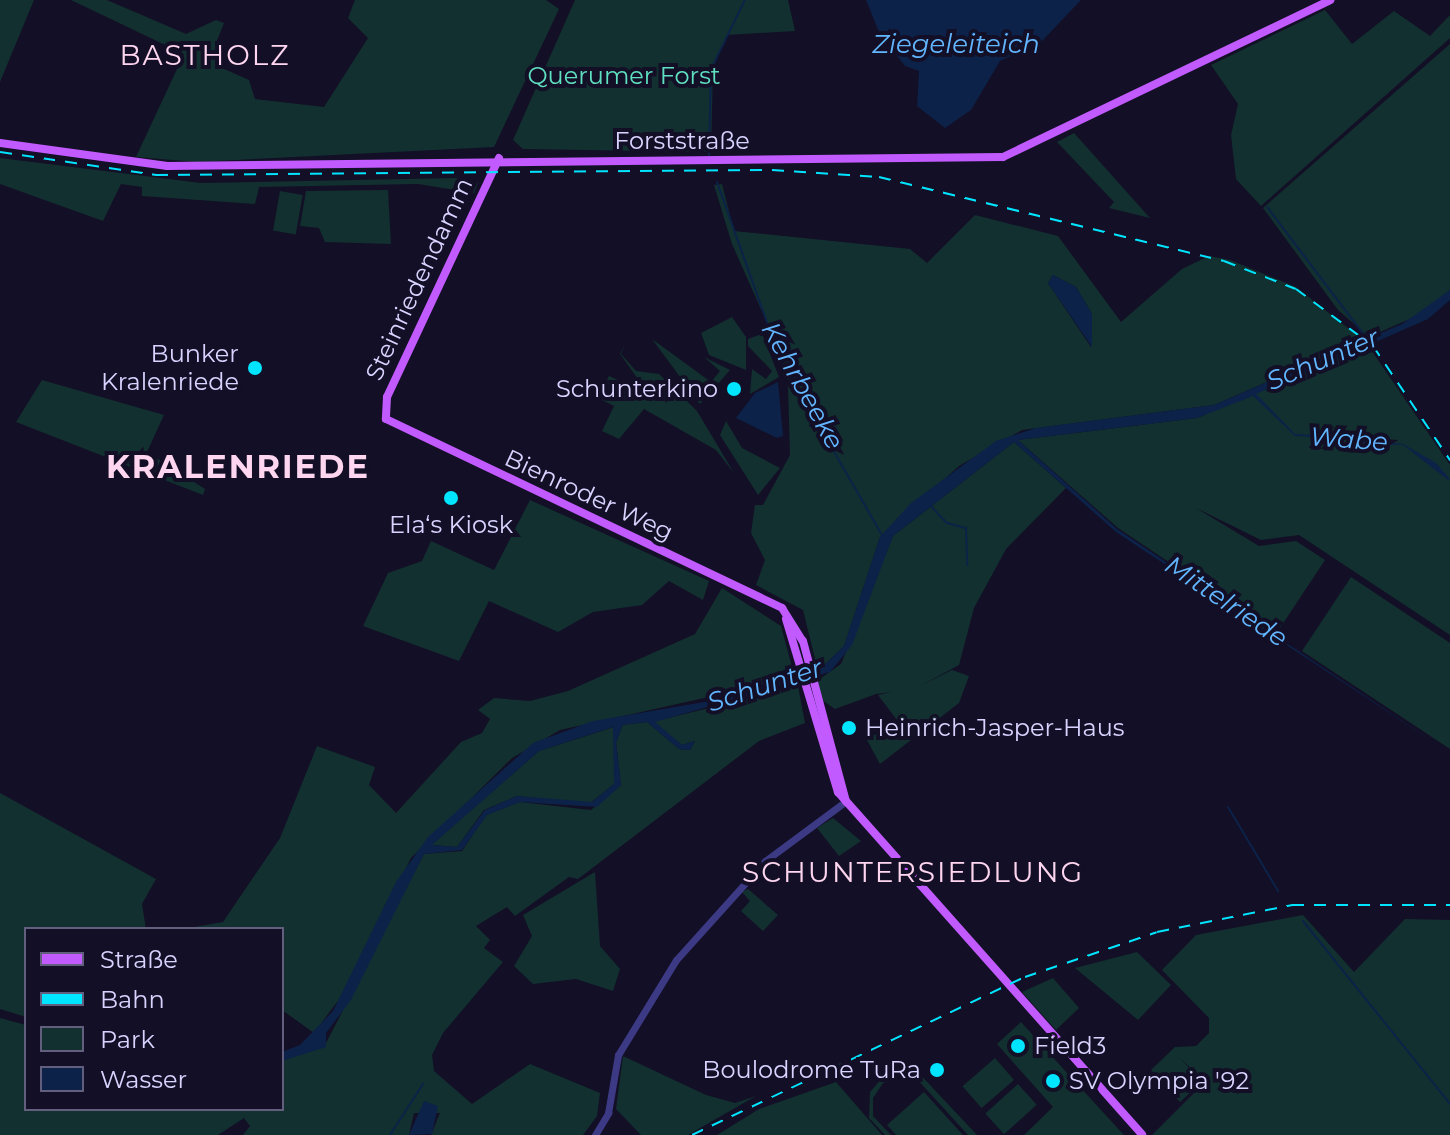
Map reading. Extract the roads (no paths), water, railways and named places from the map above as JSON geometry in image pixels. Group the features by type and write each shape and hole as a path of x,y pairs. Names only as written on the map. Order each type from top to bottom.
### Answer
{"main road":[{"name":"Forststraße","path":"0,143 152,166 499,158 1012,155 1330,0"},
{"name":"Steinriedendamm","path":"386,419 387,397 499,158"},
{"name":"Bienroder Weg","path":"386,419 777,605 804,659 826,767 846,801 923,896 1142,1135"}],"street":[{"path":"595,1135 608,1113 627,1037 713,914 780,848 846,801"}],"water":[{"name":"Ziegeleiteich","path":"866,0 1081,0 1041,42 1000,61 971,110 945,128 917,106 919,71 905,66 879,32"},
{"path":"1053,275 1076,287 1092,314 1092,347 1048,283"},
{"path":"1450,290 1450,300 1428,319 1256,394 1295,434 1403,444 1436,463 1448,480 1403,445 1295,436 1253,396 1197,418 1018,440 1117,529 1450,753 1116,532 1014,442 893,536 852,645 830,672 655,722 682,745 695,741 690,750 679,749 647,722 623,725 616,742 621,785 597,807 520,802 487,815 462,850 424,854 351,1000 326,1033 326,1047 284,1060 284,1051 300,1045 333,1011 396,882 428,837 533,743 593,721 710,701 818,671 844,646 880,537 911,503 996,441 1036,428 1214,405 1402,324","holes":["613,727 614,784 592,802 517,796 485,810 457,847 432,845 539,751"]},
{"path":"778,382 783,436 777,438 736,418 755,393"},
{"path":"424,1101 438,1106 432,1134 409,1135"}],"waterway":[{"name":"Kehrbeeke","path":"709,155 711,69 745,0"},
{"name":"Kehrbeeke","path":"717,182 779,356 883,537"},
{"name":"Schunter","path":"1267,207 1368,340"},
{"path":"929,504 947,523 966,528 967,565"},
{"path":"1228,807 1278,891"},
{"path":"1303,921 1450,1104"},
{"path":"390,1135 423,1084"}],"railway":[{"path":"0,152 156,175 772,170 879,177 1224,261 1296,289 1373,346 1450,460"},
{"path":"692,1135 1025,977 1157,932 1292,905 1450,905"}],"place":[{"name":"Bunker Kralenriede","path":"255,368"},
{"name":"Schunterkino","path":"734,389"},
{"name":"Ela‘s Kiosk","path":"451,498"},
{"name":"Heinrich-Jasper-Haus","path":"849,728"},
{"name":"Field3","path":"1018,1046"},
{"name":"Boulodrome TuRa","path":"937,1070"},
{"name":"SV Olympia '92","path":"1053,1081"}],"district":[{"name":"BASTHOLZ","path":"205,55"},
{"name":"KRALENRIEDE","path":"238,467"},
{"name":"SCHUNTERSIEDLUNG","path":"913,872"}],"park label":[{"name":"Querumer Forst","path":"624,76"}],"water label":[{"name":"Wabe","path":"1349,440"},
{"name":"Mittelriede","path":"1226,602"}]}
